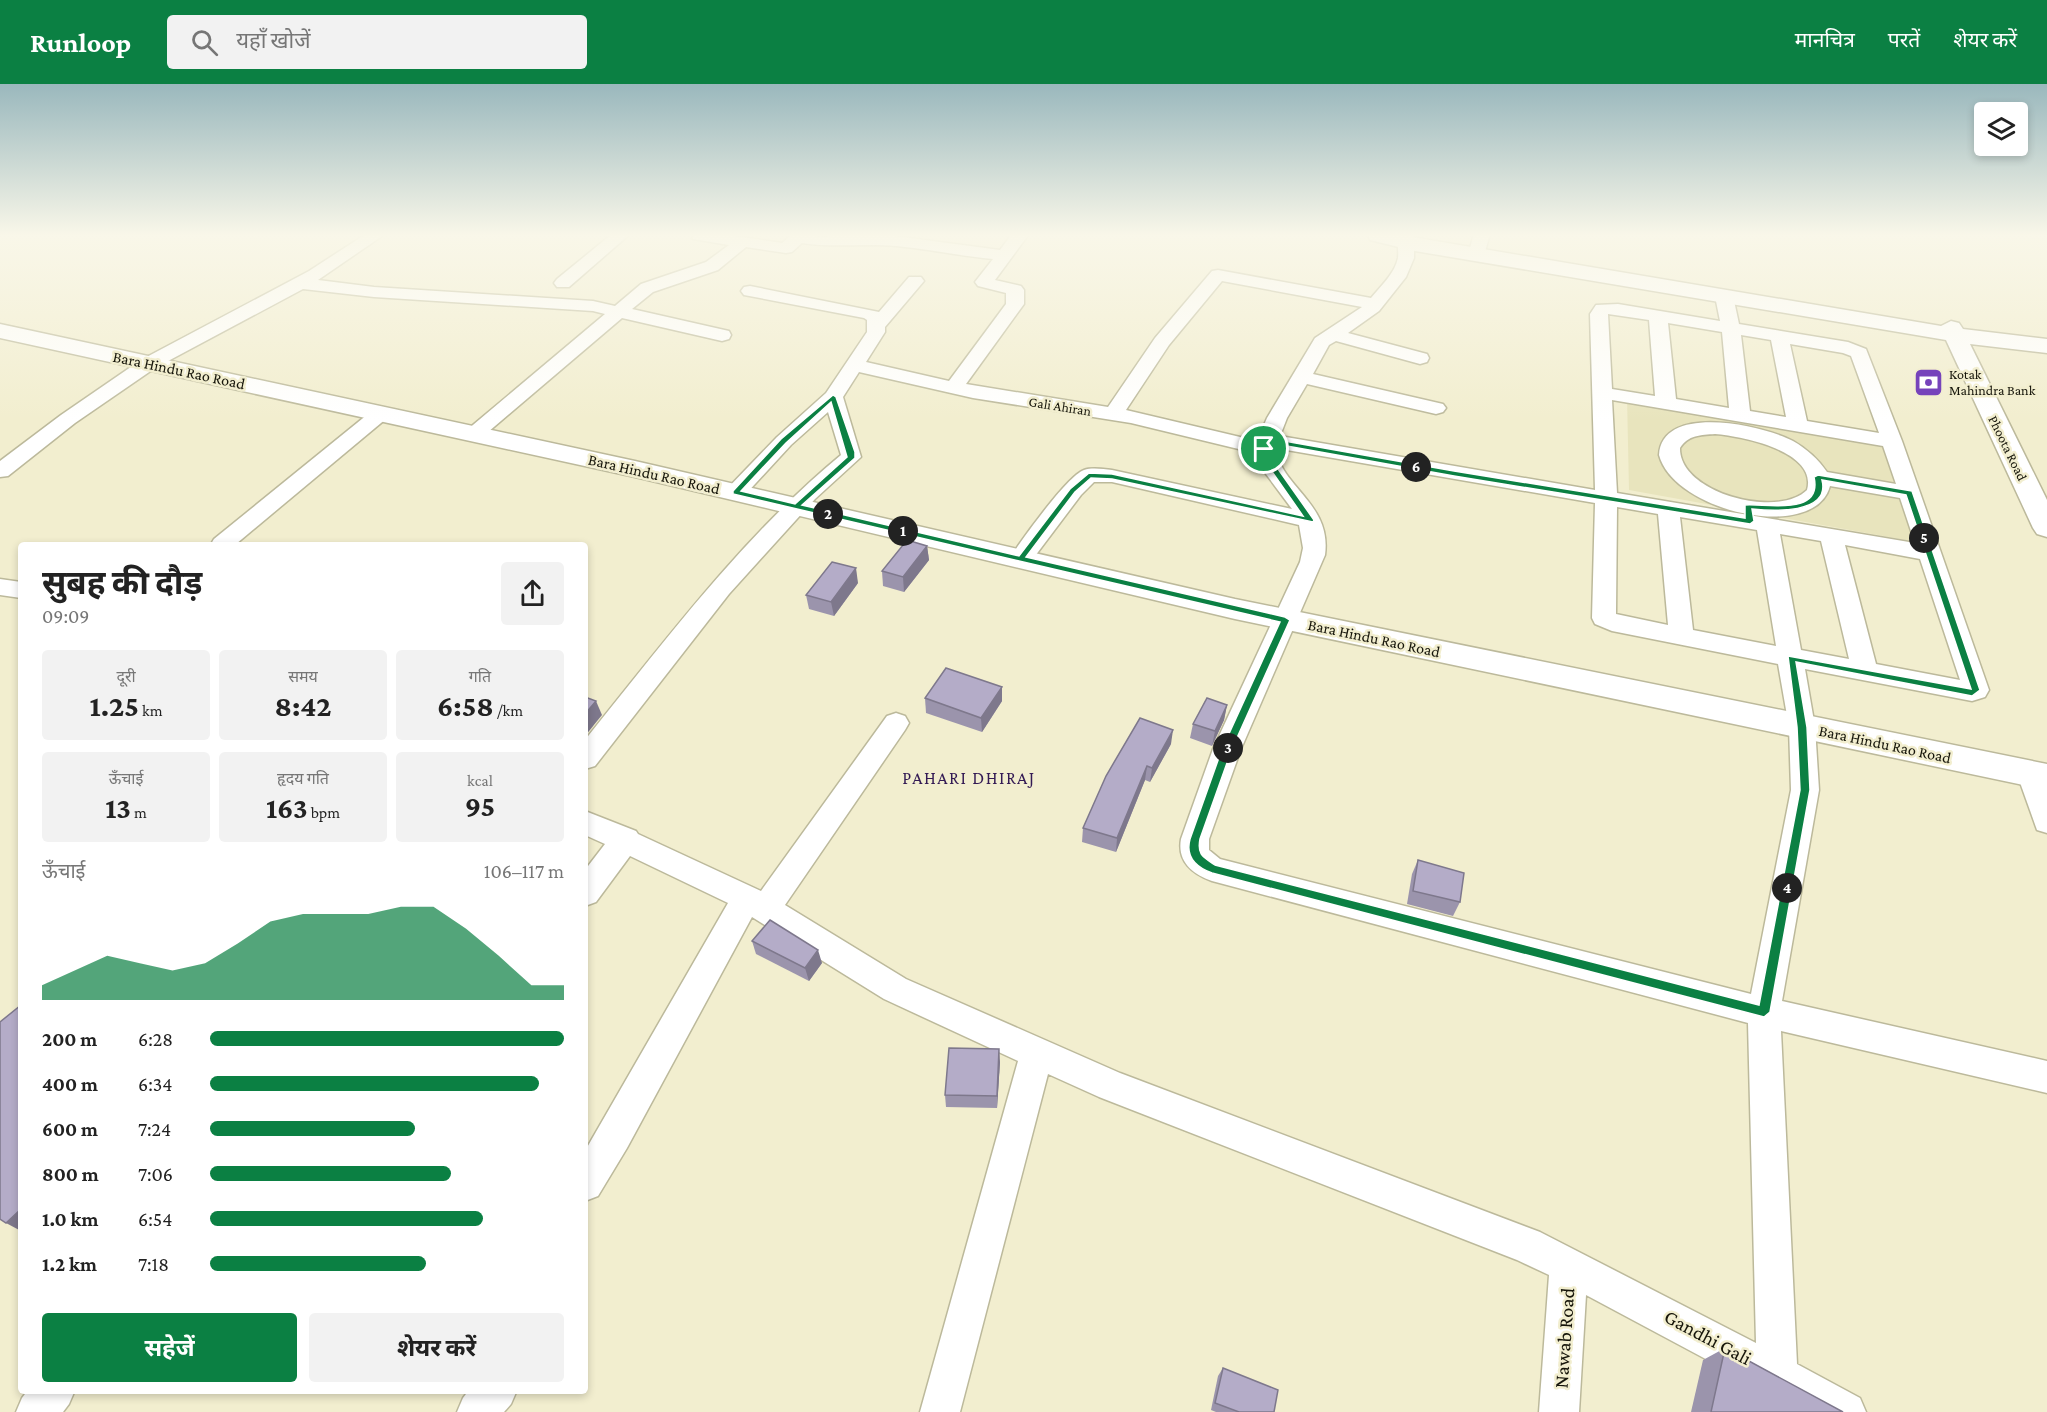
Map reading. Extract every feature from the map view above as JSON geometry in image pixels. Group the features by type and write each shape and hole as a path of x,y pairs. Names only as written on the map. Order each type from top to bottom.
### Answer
{"street":[{"path":"0,471 68,419 148,364 276,296"},
{"path":"439,296 570,304 620,311 722,334"},
{"path":"474,434 638,296"},
{"path":"776,296 869,314 876,318 878,324"},
{"path":"735,492 784,441 833,397 876,332 878,324 902,296"},
{"path":"954,387 1015,304 1015,296"},
{"path":"1113,414 1162,342 1200,296"},
{"path":"1332,296 1376,304"},
{"path":"1382,296 1364,315 1331,334 1315,351 1266,444 1272,466 1310,520 1314,548 1306,575 1227,749 1195,839 1192,850 1196,858 1212,869 1764,1012 2047,1077"},
{"path":"1738,420 1731,328 1724,296 2047,346"},
{"path":"1756,296 1967,334"},
{"path":"1612,308 1658,316 1848,348 1859,354 1892,441 1976,690 1972,692 1865,673 1612,623 1604,618 1606,497 1600,311 1612,308"},
{"path":"1658,316 1666,403"},
{"name":"Bara Hindu Rao Road","path":"0,331 735,492 1285,620 2039,776"},
{"path":"1331,334 1420,358"},
{"name":"Phoota Road","path":"1967,334 2047,488"},
{"name":"Phoota Road","path":"1967,334 2047,528"},
{"path":"1779,336 1798,425"},
{"name":"Gali Ahiran","path":"855,365 954,387 1113,414 1266,444 1668,507 1752,510"},
{"path":"1301,377 1436,408"},
{"path":"1603,393 1666,403 1738,420 1798,425 1892,441"},
{"path":"588,755 720,588 796,506 851,458 833,397"},
{"path":"224,542 381,414"},
{"path":"1738,420 1804,458 1818,477 1820,485 1815,497 1802,505 1783,509 1752,510"},
{"path":"1738,420 1715,428 1694,430 1679,436 1670,446 1670,458 1677,471 1691,484 1711,495 1831,536 1929,553"},
{"path":"1021,559 1073,490 1089,475 1112,476 1310,520"},
{"path":"1818,477 1910,493"},
{"path":"1668,507 1682,636"},
{"path":"1752,510 1791,658 1802,727 1805,790 1764,1012 1777,1373"},
{"path":"1831,536 1865,673"},
{"path":"0,586 18,589"},
{"path":"588,1178 756,904 896,723"},
{"path":"2039,776 2047,822"},
{"name":"Gandhi Gali","path":"588,823 626,839 756,904 895,989 1111,1086 1527,1245 1569,1264 1777,1373 1846,1412"},
{"path":"588,889 626,839"},
{"path":"940,1412 1037,1053"},
{"name":"Nawab Road","path":"1559,1412 1569,1264"},
{"path":"36,1412 52,1394"},
{"path":"477,1412 493,1394"}],"shaded area":[{"path":"1627,397 1892,441 1922,543 1629,490"}],"building":[{"path":"907,540 927,546 903,577 882,571"},
{"path":"832,562 856,568 831,602 806,595"},
{"path":"946,668 1002,687 981,718 925,698"},
{"path":"588,698 596,701 588,710"},
{"path":"1207,698 1227,705 1215,731 1193,724"},
{"path":"1140,718 1173,730 1152,768 1147,766 1117,838 1083,828 1106,776"},
{"path":"1418,860 1464,873 1460,902 1413,891"},
{"path":"770,920 818,950 805,968 752,941"},
{"path":"18,1007 18,1212 6,1223 0,1219 0,1022"},
{"path":"949,1048 999,1049 997,1096 945,1095"},
{"path":"1725,1348 1843,1412 1711,1412"},
{"path":"1223,1368 1278,1390 1274,1412 1239,1412 1215,1403"}],"place":[{"name":"Kotak Mahindra Bank","path":"1928,382"}],"district":[{"name":"PAHARI DHIRAJ","path":"969,778"}],"route":[{"path":"1264,449 1267,440 1454,474 1750,521 1747,507 1783,509 1802,505 1815,497 1820,485 1818,477 1910,493 1976,690 1972,692 1791,658 1802,727 1805,790 1764,1012 1212,869 1196,858 1192,850 1195,839 1227,749 1285,620 1235,609 871,524 796,506 807,494 851,458 833,397 784,441 735,492 871,524 1021,559 1073,490 1089,475 1112,476 1310,520 1301,503 1272,466 1264,449"}]}
